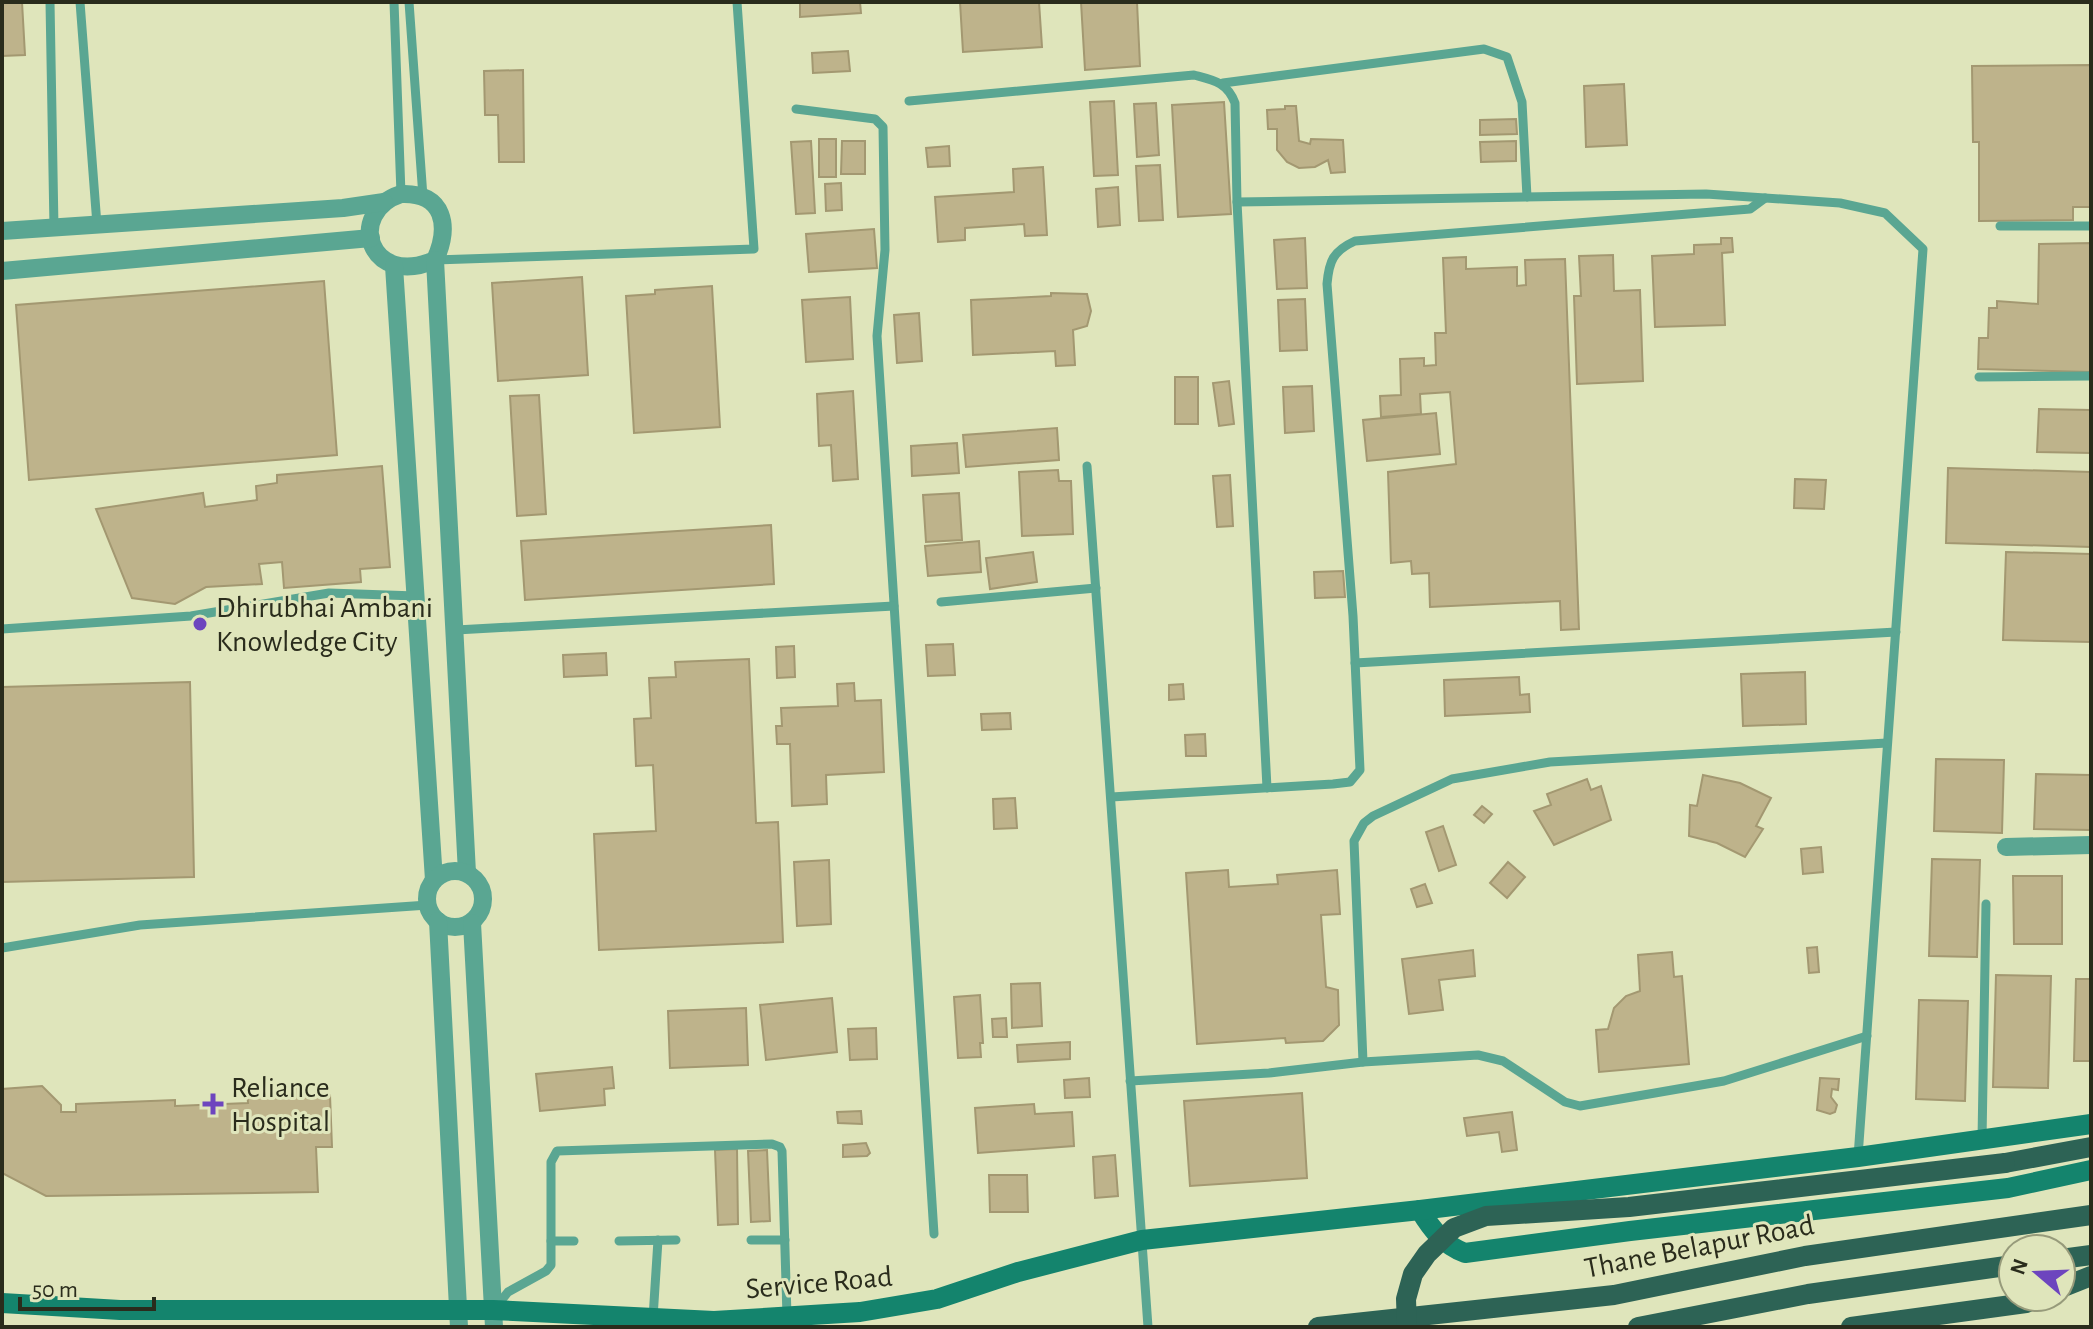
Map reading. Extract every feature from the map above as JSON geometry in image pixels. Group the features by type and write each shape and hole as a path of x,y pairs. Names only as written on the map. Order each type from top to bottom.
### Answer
{"main road":[{"path":"1407,1327 1406,1299 1413,1274 1427,1254 1454,1228 1486,1216 1629,1207 2005,1163 2091,1147"},
{"name":"Thane Belapur Road","path":"1318,1327 1614,1295 1805,1256 2091,1215"},
{"path":"1638,1327 1808,1294 1997,1267"},
{"path":"1851,1327 1997,1305"}],"street":[{"path":"2,231 343,208 393,198 423,197 441,213 444,238 435,260 467,873 480,887 483,896 482,906 472,923 494,1319"},
{"path":"393,198 372,218 371,238 375,250 394,266 414,268 435,260"},
{"path":"2,271 371,238"},
{"path":"394,266 434,880"},
{"path":"2006,847 2091,845"},
{"path":"459,1319 429,888 434,880 449,871 467,873"},
{"path":"433,913 454,927 472,923"},
{"name":"Service Road","path":"2,1303 120,1310 459,1319 653,1318 714,1321 860,1312 937,1299 1018,1272 1142,1240 1858,1157 2091,1124"},
{"path":"1420,1210 1431,1228 1450,1247 1465,1253 2008,1188 2091,1170"}],"lane":[{"path":"50,2 54,228"},
{"path":"80,2 97,225"},
{"path":"393,198 394,2"},
{"path":"409,2 423,197"},
{"path":"435,260 754,249 737,2"},
{"path":"909,101 1194,75 1223,83 1484,49 1507,57 1522,102 1527,197"},
{"path":"1223,83 1235,103 1237,202 1267,788"},
{"path":"796,109 875,119 883,127 885,250 877,336 934,1234"},
{"path":"1237,202 1706,194 1840,203 1885,213 1923,249 1858,1157"},
{"path":"1111,797 1350,782 1360,770 1327,284 1333,254 1355,241 1750,209 1765,198"},
{"path":"2000,226 2091,226"},
{"path":"1979,377 2091,376"},
{"path":"1087,466 1148,1327"},
{"path":"941,602 1096,588"},
{"path":"2,629 191,616 329,593 416,596"},
{"path":"456,630 894,606"},
{"path":"1355,663 1896,632"},
{"path":"1363,1062 1354,841 1364,823 1373,816 1452,779 1550,762 1887,743"},
{"path":"1982,1140 1986,904"},
{"path":"2,948 140,925 433,913"},
{"path":"1130,1081 1478,1055 1503,1061 1565,1102 1580,1106 1724,1081 1867,1036"},
{"path":"494,1319 508,1292 549,1268 551,1162 557,1151 772,1144 782,1151 787,1316"},
{"path":"653,1318 658,1240"},
{"path":"619,1241 676,1240"},
{"path":"751,1240 785,1240"},
{"path":"551,1241 574,1241"}],"building":[{"path":"2,2 22,2 25,55 2,56"},
{"path":"800,2 860,2 861,13 800,17"},
{"path":"960,2 1039,2 1042,47 963,52"},
{"path":"1081,2 1137,2 1140,66 1085,70"},
{"path":"848,51 850,71 813,73 812,53"},
{"path":"2091,65 2091,207 2073,207 2073,220 1979,221 1979,142 1973,142 1972,66"},
{"path":"523,70 524,162 499,162 498,115 485,115 484,71"},
{"path":"1624,84 1627,145 1586,147 1584,86"},
{"path":"1114,101 1118,175 1094,176 1090,102"},
{"path":"1224,102 1231,214 1178,217 1172,105"},
{"path":"1156,103 1159,155 1137,157 1134,104"},
{"path":"1285,106 1296,106 1299,141 1310,144 1311,139 1343,140 1345,172 1331,173 1328,160 1315,167 1299,168 1287,162 1277,150 1277,129 1268,129 1267,110 1285,109"},
{"path":"1516,119 1517,134 1480,135 1480,120"},
{"path":"819,139 836,139 836,177 819,177"},
{"path":"811,141 815,213 796,214 791,142"},
{"path":"842,141 865,141 865,174 841,174"},
{"path":"1516,141 1516,161 1481,162 1480,142"},
{"path":"949,146 950,166 928,167 926,148"},
{"path":"1160,165 1163,220 1139,221 1136,166"},
{"path":"1043,167 1047,235 1025,236 1024,224 965,228 965,240 938,242 935,197 1014,192 1013,169"},
{"path":"841,183 842,210 826,211 825,184"},
{"path":"1118,187 1120,225 1098,227 1096,189"},
{"path":"874,229 877,268 809,272 806,234"},
{"path":"1305,238 1307,288 1277,289 1274,240"},
{"path":"1721,238 1732,238 1733,252 1722,253 1725,325 1655,327 1652,256 1694,254 1694,245 1721,244"},
{"path":"2091,243 2091,372 1978,369 1979,338 1988,338 1989,308 1997,308 1997,301 2038,304 2039,244"},
{"path":"1613,255 1614,291 1640,290 1643,381 1577,384 1574,296 1581,296 1579,256"},
{"path":"1466,257 1466,269 1517,267 1517,286 1526,285 1525,260 1565,259 1579,629 1561,630 1560,601 1430,607 1429,573 1412,574 1411,561 1391,563 1388,472 1456,464 1450,392 1420,394 1421,414 1381,417 1380,396 1401,395 1400,359 1424,358 1424,366 1436,365 1435,333 1446,333 1443,258"},
{"path":"582,277 588,375 498,381 492,283"},
{"path":"324,281 337,455 29,480 16,305"},
{"path":"712,286 720,427 634,433 626,296 655,294 655,290"},
{"path":"1051,293 1087,294 1091,311 1087,326 1073,330 1075,365 1056,366 1055,351 973,355 971,300 1051,296"},
{"path":"850,297 853,359 806,362 802,300"},
{"path":"1305,299 1307,350 1280,351 1278,300"},
{"path":"919,313 922,361 897,363 894,315"},
{"path":"1175,377 1198,377 1198,424 1175,424"},
{"path":"1229,381 1234,424 1219,426 1213,383"},
{"path":"1312,386 1314,431 1285,433 1283,387"},
{"path":"853,391 858,479 833,481 831,445 819,446 817,394"},
{"path":"539,395 546,514 517,516 510,396"},
{"path":"2039,409 2091,410 2091,453 2037,452"},
{"path":"1436,413 1440,454 1367,461 1363,420"},
{"path":"1057,428 1059,460 966,467 963,435"},
{"path":"957,443 959,473 912,476 911,446"},
{"path":"382,466 390,567 360,569 361,582 284,588 282,562 259,564 262,584 206,587 175,604 132,598 96,509 203,493 205,507 257,500 256,486 277,483 277,475"},
{"path":"1948,468 2091,472 2091,547 1946,543"},
{"path":"1058,470 1059,481 1071,481 1073,534 1022,536 1019,472"},
{"path":"1230,475 1233,526 1217,527 1213,476"},
{"path":"1795,479 1826,480 1824,509 1794,508"},
{"path":"959,493 962,540 926,542 923,495"},
{"path":"771,525 774,584 525,600 521,541"},
{"path":"979,541 981,572 928,576 925,546"},
{"path":"1033,552 1037,582 990,589 986,558"},
{"path":"2006,552 2091,554 2091,642 2003,640"},
{"path":"1343,571 1345,597 1315,598 1314,572"},
{"path":"953,644 955,675 928,676 926,645"},
{"path":"794,646 795,677 777,678 776,647"},
{"path":"606,653 607,675 564,677 563,655"},
{"path":"749,659 756,823 778,822 783,942 599,950 594,834 656,831 653,765 636,766 634,719 651,718 649,678 676,677 675,662"},
{"path":"1805,672 1806,724 1743,726 1741,674"},
{"path":"1519,677 1520,695 1529,694 1530,712 1445,716 1444,680"},
{"path":"190,682 194,877 2,882 2,687"},
{"path":"854,683 855,701 881,700 884,772 826,775 827,804 792,806 790,744 777,744 776,726 782,726 781,708 838,706 837,684"},
{"path":"1183,684 1184,699 1169,700 1169,685"},
{"path":"1010,713 1011,729 982,730 981,714"},
{"path":"1205,734 1206,756 1186,756 1185,735"},
{"path":"1936,759 2004,760 2002,833 1934,831"},
{"path":"2036,774 2091,775 2091,830 2034,829"},
{"path":"1703,775 1740,783 1771,798 1756,826 1763,829 1745,857 1717,843 1689,836 1690,805 1697,806"},
{"path":"1587,779 1591,790 1601,786 1611,820 1554,845 1534,811 1551,805 1547,794"},
{"path":"1015,798 1017,828 994,829 993,799"},
{"path":"1482,806 1492,814 1484,823 1474,815"},
{"path":"1443,826 1456,865 1439,871 1426,832"},
{"path":"1821,847 1823,872 1803,874 1801,849"},
{"path":"1932,859 1980,860 1977,957 1929,956"},
{"path":"829,860 831,924 797,926 794,862"},
{"path":"1508,862 1525,877 1507,898 1490,883"},
{"path":"1228,870 1229,887 1278,884 1277,875 1337,870 1340,914 1321,915 1326,987 1338,990 1339,1025 1323,1041 1286,1043 1285,1038 1197,1044 1186,873"},
{"path":"2013,876 2062,876 2062,944 2014,944"},
{"path":"1425,884 1432,903 1417,907 1411,889"},
{"path":"1817,947 1819,972 1809,973 1807,948"},
{"path":"1473,950 1475,976 1439,980 1443,1010 1409,1014 1402,959"},
{"path":"1672,952 1674,977 1682,976 1689,1064 1599,1072 1596,1030 1608,1029 1614,1008 1626,996 1640,991 1638,955"},
{"path":"1996,975 2051,976 2048,1088 1993,1087"},
{"path":"2076,979 2091,979 2091,1061 2074,1061"},
{"path":"1040,983 1042,1026 1012,1028 1011,984"},
{"path":"980,995 981,1057 958,1058 954,997"},
{"path":"832,998 837,1052 766,1060 760,1005"},
{"path":"1919,1000 1968,1001 1965,1101 1916,1099"},
{"path":"746,1008 748,1065 670,1068 668,1011"},
{"path":"1006,1018 1007,1037 993,1037 992,1019"},
{"path":"876,1028 877,1059 850,1060 848,1029"},
{"path":"1070,1042 1070,1059 1018,1062 1017,1045"},
{"path":"612,1067 614,1088 604,1089 605,1105 540,1111 536,1074"},
{"path":"1089,1078 1090,1097 1065,1098 1064,1080"},
{"path":"1820,1078 1839,1079 1838,1090 1832,1089 1831,1097 1837,1105 1835,1112 1830,1114 1817,1110"},
{"name":"Reliance Hospital","path":"42,1086 61,1105 61,1112 76,1112 76,1104 175,1100 175,1106 248,1103 247,1090 308,1087 309,1096 330,1095 332,1147 316,1147 318,1192 46,1196 2,1173 2,1089"},
{"path":"1302,1093 1307,1178 1190,1186 1184,1101"},
{"path":"1034,1104 1035,1114 1072,1112 1074,1146 978,1153 975,1108"},
{"path":"861,1111 862,1124 838,1123 837,1112"},
{"path":"1512,1112 1517,1150 1502,1152 1499,1132 1467,1136 1464,1118"},
{"path":"866,1143 870,1153 867,1156 843,1157 843,1145"},
{"path":"737,1149 738,1224 718,1225 715,1150"},
{"path":"767,1150 770,1221 751,1222 748,1151"},
{"path":"1115,1155 1118,1196 1095,1198 1093,1157"},
{"path":"989,1175 1027,1175 1028,1212 990,1212"}],"place":[{"name":"Dhirubhai Ambani Knowledge City","path":"200,624"},
{"name":"Reliance Hospital","path":"213,1104"}]}
